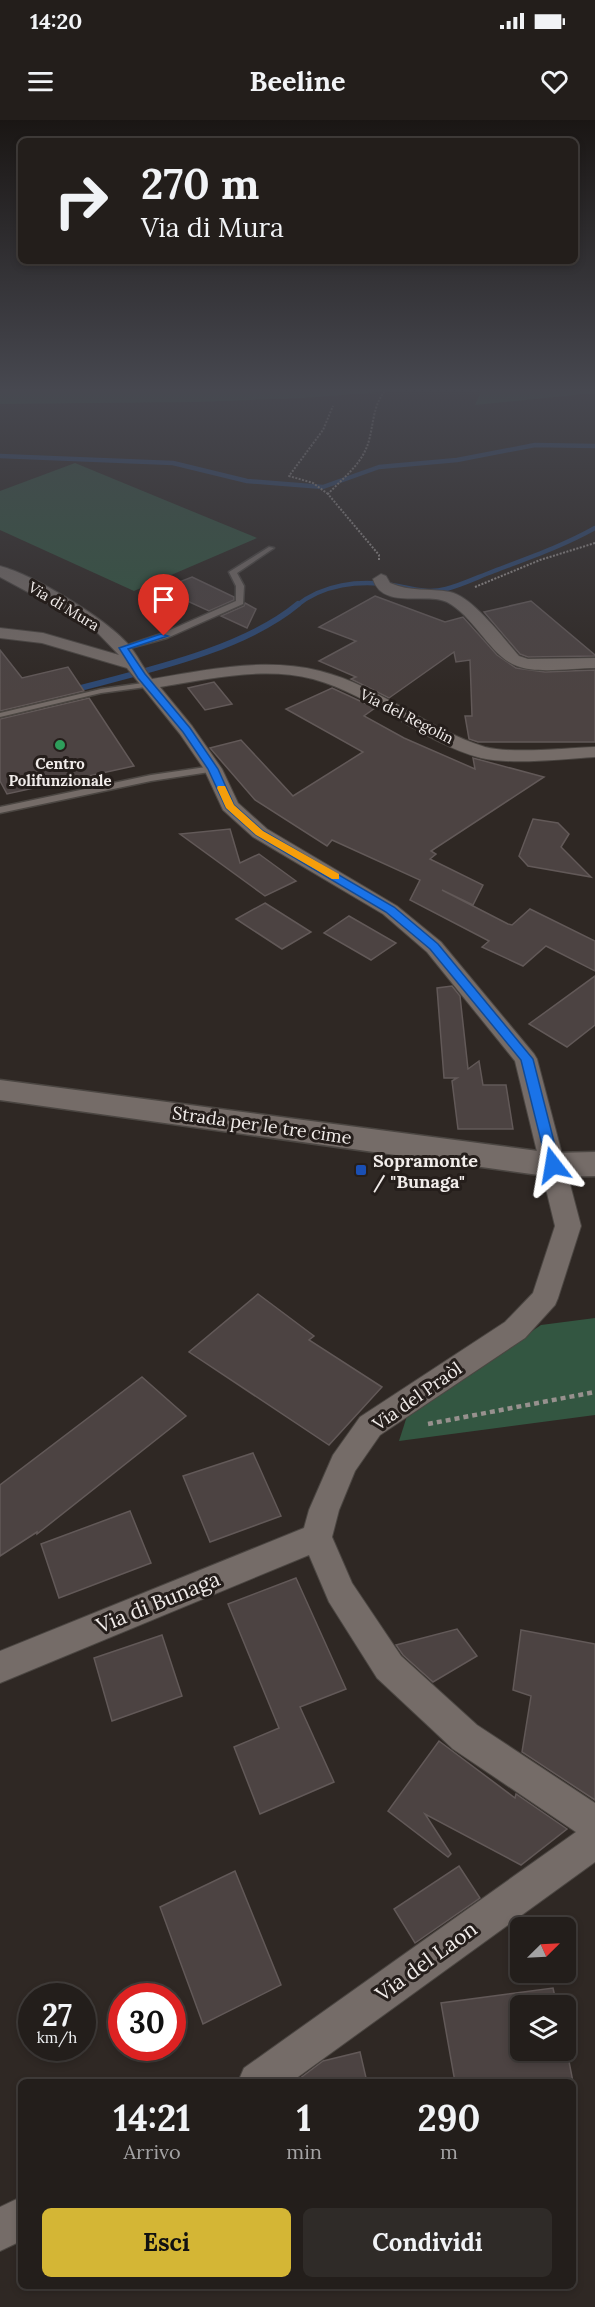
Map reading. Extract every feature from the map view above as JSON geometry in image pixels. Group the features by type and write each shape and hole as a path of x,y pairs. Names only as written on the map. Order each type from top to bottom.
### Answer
{"main road":[{"name":"Strada per le tre cime","path":"0,1090 553,1165 595,1164"}],"street":[{"name":"Via di Mura","path":"0,571 45,592 97,623 123,648 213,769 230,806 260,833 390,910 441,954 526,1059 553,1165"},
{"path":"382,583 402,594 449,596 474,614 513,659 526,664 595,663"},
{"name":"Via di Mura","path":"0,633 43,638 141,675"},
{"name":"Via del Regolin","path":"141,675 236,670 283,670 317,675 387,704 431,732 485,753 528,755 595,752"},
{"name":"Via del Praòl","path":"317,1537 324,1510 343,1464 370,1426 515,1330 545,1298 568,1226 553,1165"},
{"path":"317,1537 340,1592 389,1667 465,1737 595,1824"},
{"name":"Via di Bunaga","path":"0,1667 317,1537"},
{"name":"Via del Laon","path":"262,2079 595,1840"},
{"path":"0,2230 18,2220"}],"lane":[{"path":"123,648 164,636 240,602 240,586 233,572 271,548"},
{"path":"0,715 101,691 141,675"},
{"path":"0,810 151,778 213,769"}],"path":[{"path":"324,491 379,555 382,583"},
{"path":"328,494 331,491"},
{"path":"449,596 540,560 595,543"},
{"path":"370,1426 429,1424 595,1392"}],"green space":[{"path":"0,491 143,491 257,538 134,591 0,530"},
{"path":"595,1318 595,1415 399,1441 407,1416 541,1325"}],"building":[{"path":"192,577 234,597 234,600 209,611 161,589"},
{"path":"375,596 445,622 463,617 497,655 516,668 545,672 595,670 595,742 478,742 469,739 465,716 472,716 470,660 456,662 454,652 389,698 351,679 356,677 319,661 356,641 319,627"},
{"path":"531,601 595,656 528,657 520,654 484,612"},
{"path":"245,603 256,609 247,628 221,616 244,606"},
{"path":"0,650 22,678 68,667 84,691 0,711"},
{"path":"214,682 232,704 205,710 188,688"},
{"path":"332,688 375,708 364,716 404,738 475,769 473,758 544,777 431,851 436,854 430,859 483,885 473,905 442,890 508,924 512,925 530,909 595,941 595,971 546,946 523,966 482,947 489,941 410,900 420,880 332,840 327,846 255,800 210,748 241,740 293,796 363,752 286,709"},
{"name":"Centro Polifunzionale","path":"89,698 134,766 7,794 0,781 0,719"},
{"path":"533,819 558,823 569,834 561,847 591,877 528,866 519,856"},
{"path":"230,829 240,863 259,854 296,881 265,896 180,834"},
{"path":"265,903 311,932 282,949 236,919"},
{"path":"349,916 396,943 371,960 324,933"},
{"path":"595,976 595,1025 567,1047 529,1024"},
{"path":"452,986 460,996 468,1069 479,1061 483,1085 506,1085 513,1129 458,1129 452,1081 457,1078 444,1078 437,988"},
{"path":"258,1294 314,1336 309,1340 382,1387 329,1445 189,1352"},
{"path":"142,1377 186,1416 37,1534 37,1532 0,1556 0,1485"},
{"path":"253,1453 281,1516 210,1542 183,1476"},
{"path":"130,1511 151,1563 59,1598 41,1544"},
{"path":"296,1578 346,1689 300,1707 334,1782 260,1814 234,1747 279,1728 228,1604"},
{"path":"457,1629 477,1656 433,1682 403,1655 396,1645"},
{"path":"521,1630 595,1644 595,1800 522,1752 531,1696 513,1690"},
{"path":"162,1635 182,1696 112,1721 94,1658"},
{"path":"439,1741 515,1798 516,1794 567,1829 521,1865 425,1814 451,1854 448,1857 388,1811"},
{"path":"459,1866 480,1898 415,1943 394,1909"},
{"path":"235,1871 281,1985 203,2024 160,1907"},
{"path":"553,1988 555,1995 510,1995 510,2061 569,2061 572,2079 454,2079 441,2003"},
{"path":"360,2052 366,2079 299,2079 323,2061"}],"waterway":[{"path":"296,606 318,593 342,585 367,583 425,591 446,589 545,551 595,528"},
{"path":"69,691 158,668 220,647 249,635 298,604"}],"slow traffic":[{"path":"222,788 230,806 260,833 335,877"}],"place":[{"name":"Centro Polifunzionale","path":"60,745"},
{"name":"Sopramonte / \"Bunaga\"","path":"361,1170"}],"route":[{"path":"164,636 123,648 141,676 186,730 213,769 230,806 260,833 390,910 434,947 475,993 526,1059 553,1165"}]}
